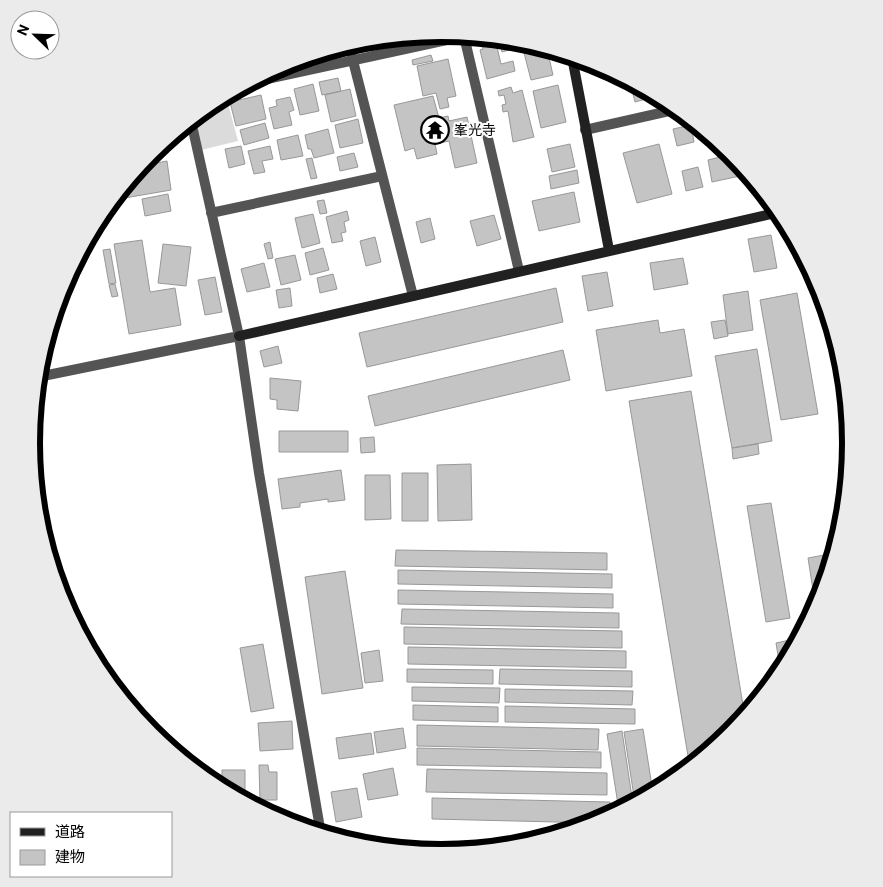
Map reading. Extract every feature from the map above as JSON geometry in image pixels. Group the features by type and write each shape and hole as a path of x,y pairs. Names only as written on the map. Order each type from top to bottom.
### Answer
{"street":[{"path":"281,76 435,42"},
{"path":"466,43 519,271"},
{"path":"351,53 413,296"},
{"path":"573,64 609,250"},
{"path":"585,130 667,111"},
{"path":"193,129 239,336 259,473 320,826"},
{"path":"211,213 382,176"},
{"path":"46,374 239,336 771,214"}],"shaded area":[{"path":"228,104 238,141 201,150 196,126"}],"building":[{"path":"482,45 493,45 494,48 497,47 501,64 513,61 515,71 487,79 480,50 483,49"},
{"path":"500,46 513,49 502,52"},
{"path":"524,51 549,57 553,75 531,80"},
{"path":"431,55 433,61 413,65 412,60"},
{"path":"448,59 456,96 447,98 449,107 440,109 436,93 423,96 417,66"},
{"path":"338,78 341,91 322,95 319,82"},
{"path":"313,84 319,111 300,115 294,89"},
{"path":"558,85 566,122 541,128 533,91"},
{"path":"511,87 513,93 522,90 534,137 513,142 508,111 503,112 502,105 506,104 504,95 499,96 498,91"},
{"path":"350,89 356,116 331,122 325,95"},
{"path":"632,90 647,99 635,102"},
{"path":"261,95 266,119 236,126 230,103"},
{"path":"433,96 439,118 448,116 449,121 467,117 477,163 455,168 449,141 435,144 437,154 417,159 414,148 405,151 394,105"},
{"path":"290,97 294,110 289,112 292,125 274,129 269,108 277,106 276,100"},
{"path":"358,119 363,143 340,148 335,125"},
{"path":"265,123 269,138 244,145 240,130"},
{"path":"687,126 692,130 694,142 677,146 673,129"},
{"path":"328,129 334,153 314,158 311,149 308,149 305,135"},
{"path":"298,135 303,156 281,160 277,140"},
{"path":"570,144 575,167 552,172 547,149"},
{"path":"659,144 672,194 637,203 623,153"},
{"path":"241,146 245,164 229,168 225,149"},
{"path":"270,146 273,159 262,161 265,172 254,174 248,151"},
{"path":"354,153 358,167 340,171 337,157"},
{"path":"721,157 740,176 712,182 708,160"},
{"path":"312,158 317,178 311,179 306,159"},
{"path":"167,161 171,190 124,198 140,179 155,163"},
{"path":"698,167 703,187 686,191 682,171"},
{"path":"577,170 579,183 551,189 549,176"},
{"path":"574,192 580,222 539,231 532,201"},
{"path":"168,194 171,211 145,216 142,199"},
{"path":"324,200 327,213 320,214 317,201"},
{"path":"347,211 349,220 344,222 346,232 341,233 343,241 332,243 326,217"},
{"path":"313,214 320,243 302,248 295,218"},
{"path":"494,215 501,239 477,246 470,221"},
{"path":"430,218 435,239 421,243 416,222"},
{"path":"771,235 777,268 754,272 748,239"},
{"path":"375,237 381,262 366,266 360,241"},
{"path":"142,240 150,292 175,288 181,325 129,334 114,244"},
{"path":"270,242 273,258 268,259 264,244"},
{"path":"163,244 191,247 186,286 158,283"},
{"path":"323,248 329,270 310,275 305,253"},
{"path":"110,249 116,283 109,284 103,250"},
{"path":"295,255 301,280 281,285 275,259"},
{"path":"683,258 688,284 654,290 650,263"},
{"path":"264,263 270,287 247,292 241,269"},
{"path":"607,272 613,306 588,311 582,276"},
{"path":"333,274 337,289 320,293 317,278"},
{"path":"215,277 222,312 205,315 198,280"},
{"path":"115,284 118,296 112,297 109,285"},
{"path":"290,288 292,306 279,308 276,290"},
{"path":"556,288 563,322 367,367 359,333"},
{"path":"748,291 753,330 728,334 723,295"},
{"path":"797,293 818,414 781,420 760,300"},
{"path":"658,320 660,333 684,329 692,376 606,391 596,330"},
{"path":"725,320 728,336 714,339 711,322"},
{"path":"278,346 282,363 264,367 260,351"},
{"path":"757,349 772,441 732,448 715,356"},
{"path":"563,350 570,380 375,426 368,396"},
{"path":"270,378 301,381 298,411 277,409 277,400 270,399"},
{"path":"691,391 743,707 689,760 629,401"},
{"path":"279,431 348,431 348,452 279,452"},
{"path":"374,437 375,452 361,453 360,438"},
{"path":"758,444 759,454 733,459 732,448"},
{"path":"471,464 472,520 438,521 437,465"},
{"path":"341,470 345,500 328,502 328,499 300,503 300,507 282,509 278,479"},
{"path":"402,473 428,473 428,521 402,521"},
{"path":"365,475 390,475 391,519 365,520"},
{"path":"771,503 790,618 766,622 747,506"},
{"path":"396,550 607,553 607,570 395,566"},
{"path":"827,554 814,593 808,558"},
{"path":"398,570 612,574 612,588 398,584"},
{"path":"345,571 363,688 322,694 305,577"},
{"path":"398,590 613,594 613,608 398,604"},
{"path":"402,609 619,613 619,628 401,624"},
{"path":"404,627 622,631 622,648 404,644"},
{"path":"791,640 779,661 776,643"},
{"path":"263,644 274,708 251,712 240,648"},
{"path":"408,647 626,651 626,668 408,664"},
{"path":"379,650 383,681 365,683 361,653"},
{"path":"407,669 493,670 493,684 407,682"},
{"path":"500,669 632,671 632,687 499,684"},
{"path":"412,687 500,688 499,703 412,701"},
{"path":"505,689 633,691 632,705 505,702"},
{"path":"413,705 498,707 498,722 413,720"},
{"path":"505,706 635,709 635,724 505,722"},
{"path":"292,721 293,749 260,751 258,723"},
{"path":"417,725 599,729 598,750 417,746"},
{"path":"403,728 406,748 377,753 374,732"},
{"path":"643,729 652,785 634,796 624,732"},
{"path":"622,731 632,797 618,804 607,734"},
{"path":"371,733 374,754 339,759 336,738"},
{"path":"417,748 601,752 601,768 417,765"},
{"path":"259,765 268,765 269,772 277,772 277,800 260,800"},
{"path":"393,768 398,795 368,800 363,774"},
{"path":"427,769 607,773 607,795 426,792"},
{"path":"222,770 245,770 245,793 241,791 222,779"},
{"path":"357,788 362,817 336,822 331,792"},
{"path":"432,798 610,802 610,808 575,822 432,819"}],"place":[{"name":"峯光寺","path":"435,130"}]}
